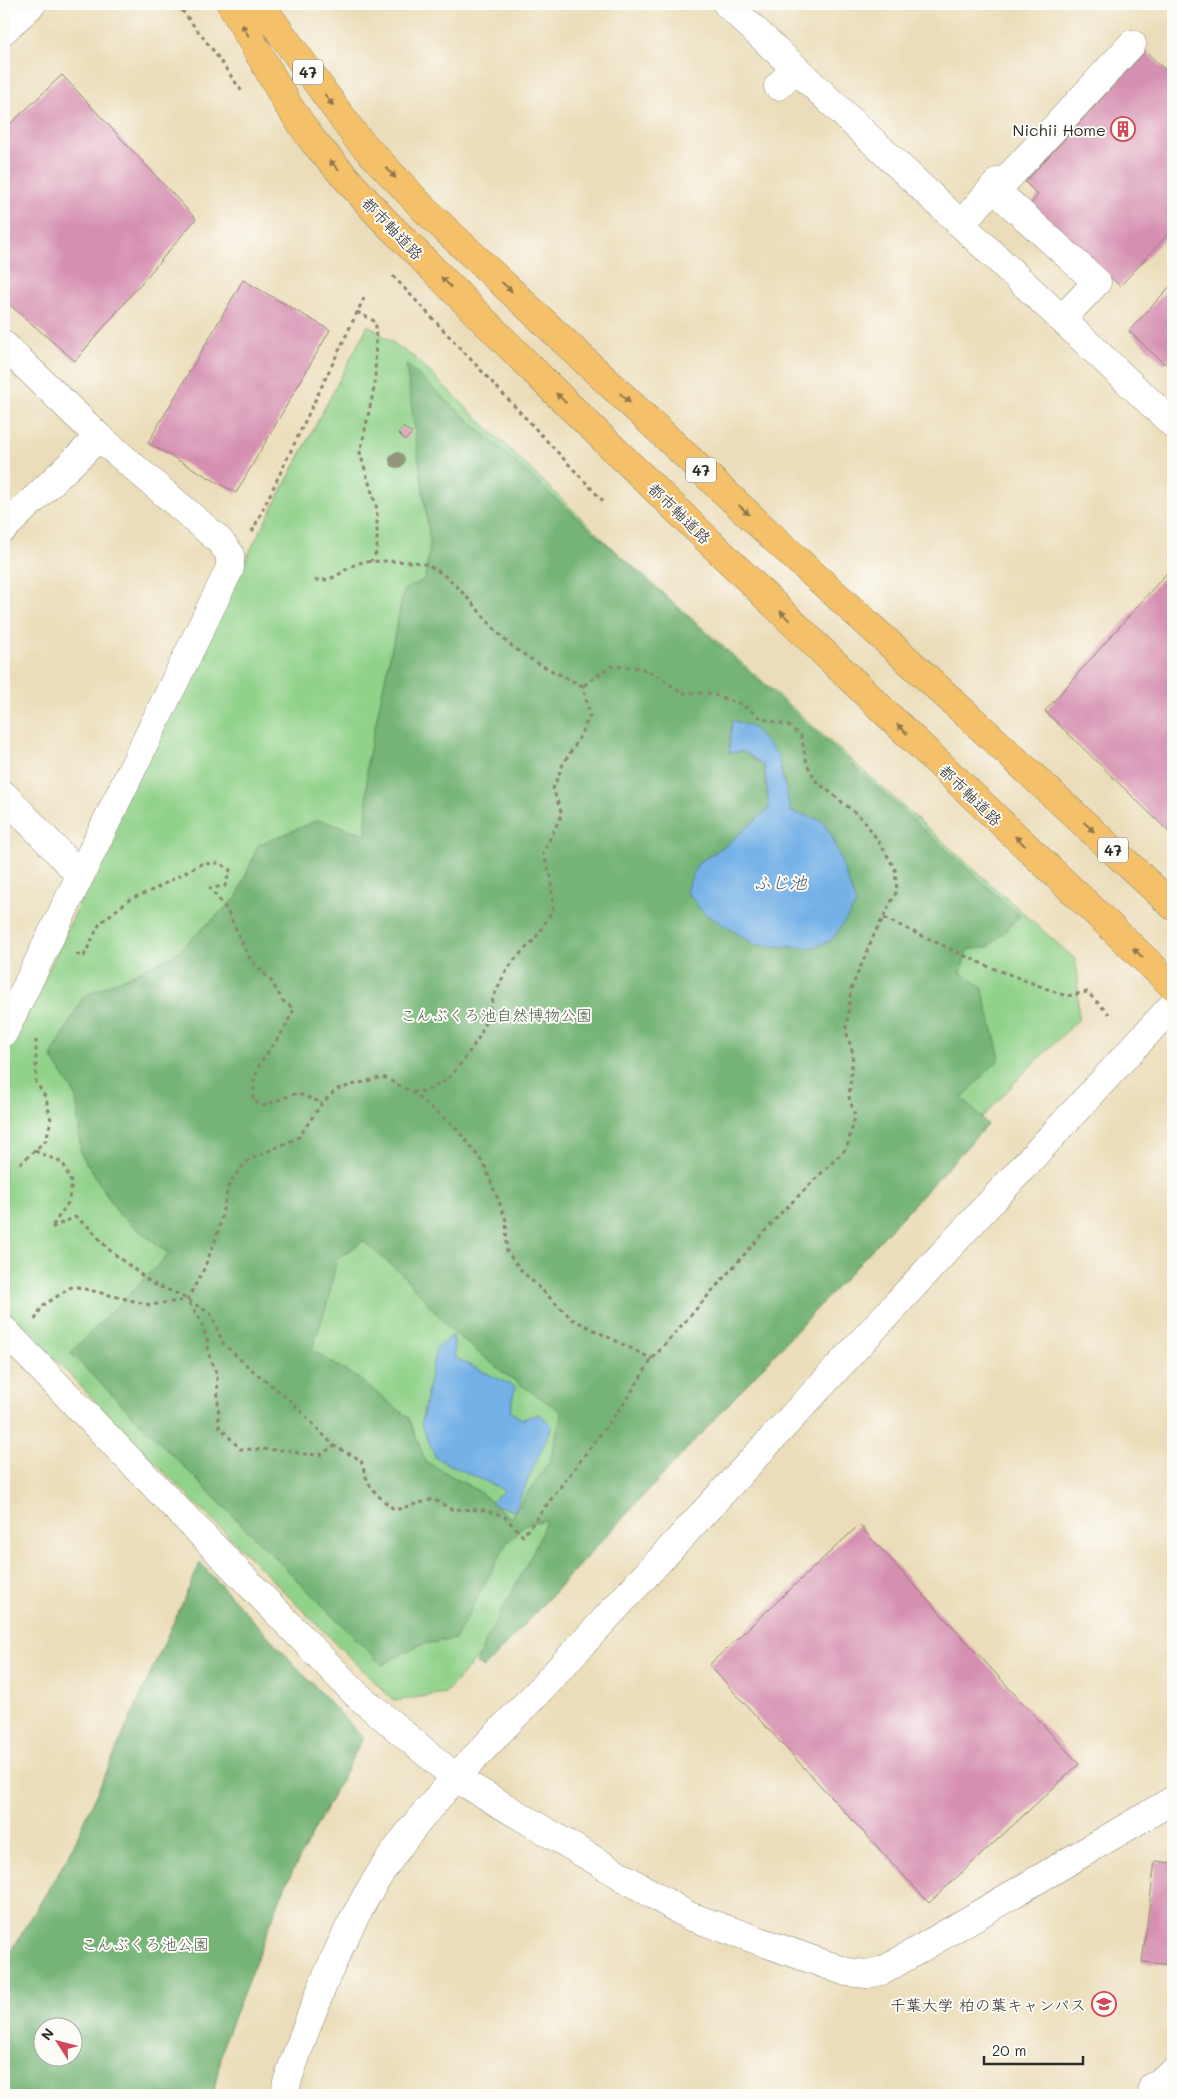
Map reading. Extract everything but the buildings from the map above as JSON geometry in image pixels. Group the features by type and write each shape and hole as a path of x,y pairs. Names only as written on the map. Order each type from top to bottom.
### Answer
{"main road":[{"name":"都市軸道路","path":"231,4 288,105 313,141 379,215 549,386 888,716 1173,986"},
{"name":"47","path":"260,4 357,138 429,214 781,545 924,674 1173,906"}],"street":[{"path":"4,30 32,4"},
{"path":"727,4 787,77 962,223 1173,424"},
{"path":"962,223 999,181 1007,179 1132,44"},
{"path":"993,188 1097,282 1062,319"},
{"path":"4,345 99,437 218,539 230,554 230,568 79,874 4,1032"},
{"path":"4,528 99,437"},
{"path":"4,795 79,874"},
{"path":"285,2095 287,2082 315,2001 350,1926 382,1872 412,1830 456,1778 549,1680 1173,1005"},
{"path":"13,1339 356,1694 456,1778 689,1916 847,1972 867,1974 884,1970 1173,1800"},
{"path":"1152,2095 1154,2086 1173,2073"}],"path":[{"path":"230,554 243,550 364,298"},
{"path":"357,312 376,322 375,384 360,453 377,509 377,551 371,561"},
{"path":"314,580 328,581 359,563 371,561 420,563 439,571 512,646 548,669 583,686"},
{"path":"35,1151 63,1162 72,1184 68,1203 51,1228 75,1217 90,1228 108,1249 153,1284 178,1294 211,1314 223,1343 244,1364 291,1400 334,1446 361,1460 367,1483 376,1495 395,1510 433,1499 450,1508 484,1510 504,1516 523,1536 626,1402 652,1359 781,1213 847,1148 855,1116 849,1097 853,1054 846,1031 851,989 874,935 897,891 895,869 864,820 816,781 807,764 801,736 789,726 761,718 740,704 709,693 682,693 658,676 640,668 611,666 583,686"},
{"path":"412,1092 426,1091 447,1080 464,1060 481,1034 494,996 506,971 535,939 552,910 551,877 544,853 562,814 553,789 563,764 577,742 590,714 583,686"},
{"path":"71,952 84,956 100,922 130,899 153,890 201,864 220,863 230,870 225,886 210,888 227,910 250,959 271,981 283,1001 294,1009 283,1031 260,1063 254,1080 253,1100 262,1106 297,1093 322,1103"},
{"path":"884,918 987,966 1060,994 1066,996 1087,992 1109,1014"},
{"path":"20,1164 46,1140 51,1120 46,1098 36,1082 35,1030"},
{"path":"187,1300 203,1271 217,1236 229,1184 247,1162 299,1137 322,1103 337,1089 383,1077 412,1092 456,1128 484,1164 506,1220 507,1252 522,1272 572,1319 652,1359"},
{"path":"13,1339 42,1306 73,1286 150,1305 187,1300"},
{"path":"187,1300 199,1317 207,1338 209,1355 217,1374 219,1426 240,1449 286,1450 302,1454 320,1455 334,1446"}],"green space":[{"name":"こんぶくろ池自然博物公園","path":"368,325 415,358 609,545 1075,959 1078,975 1078,1020 1024,1073 445,1693 394,1701 158,1466 4,1307 4,1059 58,951 157,729"},
{"name":"こんぶくろ池自然博物公園","path":"406,364 1020,916 989,947 967,950 961,973 982,987 1000,1058 962,1098 988,1124 484,1668 476,1664 493,1627 531,1557 546,1520 526,1524 507,1543 455,1639 419,1645 382,1665 70,1353 169,1254 119,1214 81,1154 76,1096 51,1056 84,996 173,956 237,897 258,845 318,820 366,834 367,763 404,590 425,579 430,543","holes":["752,727 777,754 791,812 821,820 698,863 729,843 769,808 764,766 743,751 729,753","363,1241 402,1274 453,1332 505,1374 562,1412 550,1461 510,1518 480,1492 425,1461 409,1418 359,1379 312,1350 329,1298 336,1260"]},
{"name":"こんぶくろ池公園","path":"200,1563 363,1738 287,1882 225,2039 213,2095 4,2095 4,1957 13,1948 70,1853"}],"water":[{"name":"ふじ池","path":"732,720 752,727 777,754 791,812 821,820 832,836 856,904 832,940 811,948 756,945 704,913 686,891 698,863 729,843 769,808 764,766 743,751 729,753"},
{"path":"453,1335 455,1358 515,1387 510,1412 522,1419 540,1414 552,1426 514,1511 491,1503 504,1490 436,1458 421,1424 436,1349"}],"place":[{"name":"Nichii Home","path":"1123,129"},
{"name":"千葉大学 柏の葉キャンパス","path":"1104,2004"}]}
